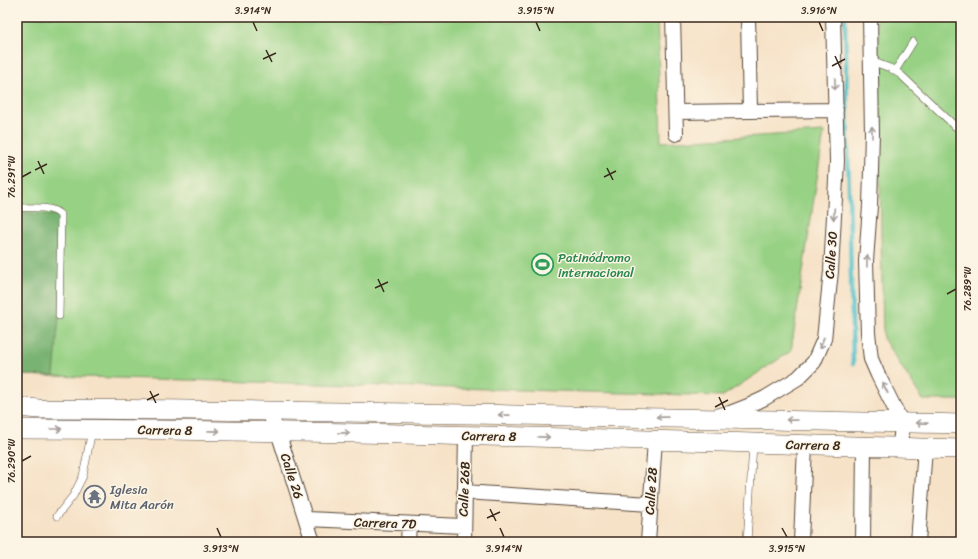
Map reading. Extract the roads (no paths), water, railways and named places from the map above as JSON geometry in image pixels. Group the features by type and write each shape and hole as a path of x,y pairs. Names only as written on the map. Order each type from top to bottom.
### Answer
{"main road":[{"name":"Carrera 8","path":"17,407 47,409 701,418 961,424"},
{"name":"Carrera 8","path":"17,429 278,432 655,440 961,449"}],"street":[{"path":"673,17 676,134"},
{"path":"748,17 750,111"},
{"name":"Calle 30","path":"701,418 730,413 748,406 766,398 798,378 814,362 824,339 831,271 837,160 833,17"},
{"path":"870,17 872,132 870,206 866,261 868,333 871,359 902,423 900,447"},
{"path":"676,112 836,110"},
{"name":"Calle 26","path":"268,411 278,432 313,542"},
{"name":"Calle 26B","path":"464,542 463,526 466,436"},
{"name":"Calle 28","path":"648,542 655,440"},
{"path":"801,542 805,445"},
{"path":"863,542 864,446"},
{"path":"918,542 925,448"},
{"path":"464,492 650,504"},
{"name":"Carrera 7D","path":"307,520 463,526"},
{"path":"408,542 409,524"}],"lane":[{"path":"895,70 913,42"},
{"path":"871,61 895,70 956,127"},
{"path":"17,208 51,209 59,212 61,216 59,316"},
{"path":"57,516 73,496 83,476 92,430"},
{"path":"747,542 753,443"}],"waterway":[{"path":"845,17 853,364"}],"place":[{"name":"Patinódromo internacional","path":"543,264"},
{"name":"Iglesia Mita Aarón","path":"94,496"}]}
